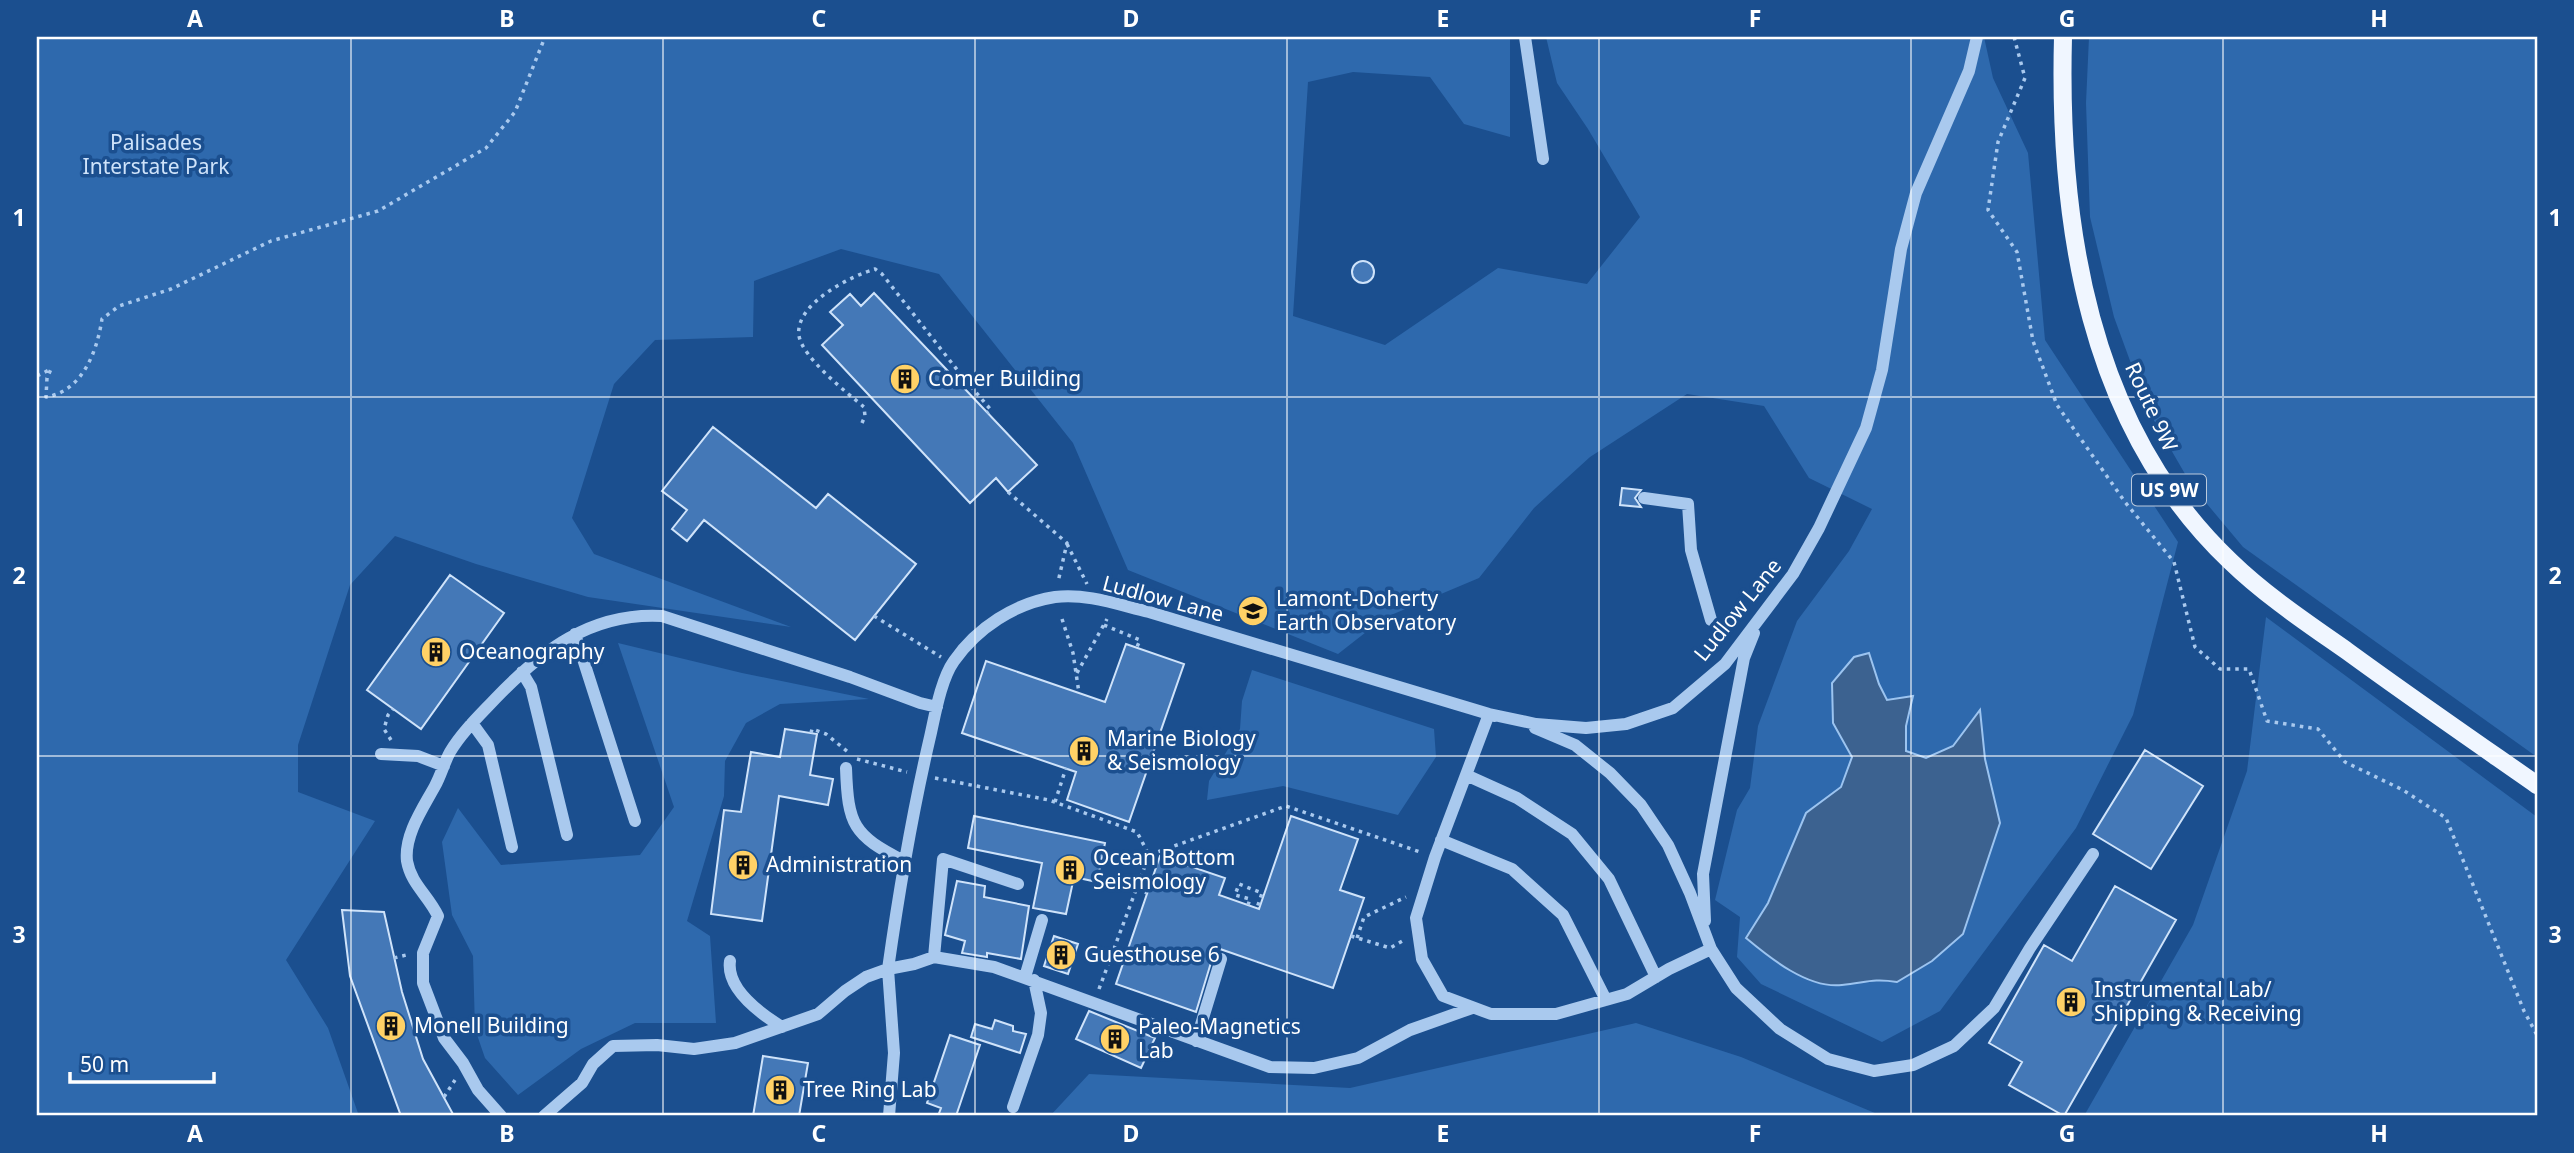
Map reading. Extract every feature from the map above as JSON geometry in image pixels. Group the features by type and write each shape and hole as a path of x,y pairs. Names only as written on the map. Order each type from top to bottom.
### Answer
{"main road":[{"name":"Route 9W","path":"2063,37 2067,186 2084,293 2115,392 2158,474 2203,533 2263,589 2537,785"}],"lane":[{"path":"1525,37 1543,159"},
{"name":"Ludlow Lane","path":"889,1116 894,1053 888,969 904,861 937,707 952,663 981,630 1017,608 1055,597 1095,598 1489,714 1536,724 1586,728 1626,724 1673,708 1724,664 1793,574 1819,528 1867,428 1882,370 1901,249 1916,193 1969,71 1978,37"},
{"path":"1644,499 1688,504 1691,550 1711,620"},
{"path":"501,1116 478,1090 463,1063 444,1038 423,983 424,953 438,916 432,902 414,883 407,859 411,832 449,754 472,723 522,672 552,647 575,634 624,618 662,616 937,707"},
{"path":"1710,948 1704,912 1703,874 1744,658 1761,617"},
{"path":"575,634 635,821"},
{"path":"522,672 531,687 567,835"},
{"path":"1710,948 1627,993 1556,1014 1491,1014 1443,996 1422,959 1416,918 1441,840 1489,714 1535,728 1575,745 1610,773 1640,805 1668,845 1690,893 1710,948 1736,988 1780,1029 1828,1059 1874,1071 1913,1065 1954,1046 1994,1008 2093,853"},
{"path":"472,723 488,745 512,847"},
{"path":"381,754 418,756 444,766"},
{"path":"846,768 849,812 859,832 875,846 904,861"},
{"path":"1466,775 1517,798 1572,834 1609,879 1656,977"},
{"path":"1441,840 1512,869 1563,915 1606,1000"},
{"path":"934,957 943,859 1018,884"},
{"path":"1013,1107 1038,1035 1041,1013 1030,979 1042,920"},
{"path":"544,1116 582,1083 593,1064 613,1046 657,1045 694,1049 735,1043 818,1014 845,991 866,978 888,969 934,957 993,967 1030,979 1270,1067 1314,1068 1358,1058 1410,1030 1472,1008"},
{"path":"1196,1041 1221,959"},
{"path":"730,961 729,968 735,984 758,1010 782,1027"}],"path":[{"path":"37,376 51,369 47,378 46,397 58,395 84,372 98,345 102,319 119,306 171,289 271,241 377,211 486,148 515,112 545,37"},
{"path":"862,423 864,407 810,356 799,336 800,322 821,296 861,273 875,269 882,274 991,410 987,413"},
{"path":"1009,492 1066,543 1095,598"},
{"path":"1055,597 1066,543"},
{"path":"874,616 952,663"},
{"path":"1062,619 1073,653 1079,693"},
{"path":"1076,675 1107,619"},
{"path":"1104,625 1140,640 1137,647"},
{"path":"811,733 812,729 826,734 858,760 1055,802 1137,832 1149,855 1094,1002"},
{"path":"1055,802 1066,768"},
{"path":"1149,855 1286,806 1435,857"},
{"path":"1248,905 1250,900 1235,895 1239,884 1262,893 1257,908"},
{"path":"1137,889 1147,893"},
{"path":"1357,938 1364,917 1407,897"},
{"path":"444,1097 458,1075"}],"green space":[{"name":"Palisades Interstate Park","path":"37,37 1510,37 1510,137 1464,124 1430,77 1353,72 1308,82 1293,316 1385,345 1498,268 1587,284 1640,217 1588,129 1557,83 1546,37 1984,37 1993,78 2028,153 2045,340 2178,542 2133,715 2076,828 1940,1011 1882,1042 1761,984 1737,957 1740,917 1715,900 1737,810 1750,788 1758,726 1797,621 1849,551 1872,509 1809,478 1764,406 1687,394 1590,457 1534,508 1479,578 1384,618 1338,654 1128,570 1073,443 939,274 841,249 754,281 753,337 655,340 614,384 572,518 594,554 791,627 588,597 476,564 395,536 350,585 298,745 298,792 375,821 286,960 328,1028 359,1116 37,1116","holes":["1869,653 1887,700 1912,696 1906,726 1906,751 1926,758 1953,746 1980,711 1985,759 2000,823 1963,934 1897,982 1876,979 1839,986 1746,938 1768,903 1806,813 1841,787 1852,757 1833,723"]},
{"path":"2089,37 2537,37 2537,757 2243,547 2192,486 2148,410 2114,317 2090,217 2086,103"},
{"path":"2266,617 2537,817 2537,1116 2084,1116 2193,925 2247,771"},
{"path":"618,643 742,673 869,699 780,704 746,723 725,761 724,796 687,921 710,936 716,1023 635,1023 581,1049 518,1095 485,1058 475,1029 473,956 452,915 442,842 458,808 501,865 640,855 674,807"},
{"path":"1252,670 1434,729 1436,757 1398,815 1283,786 1207,800 1209,781 1240,729 1242,701"},
{"path":"1636,1023 1741,1057 1882,1116 1050,1116 1089,1074 1350,1088"}],"shaded area":[{"path":"1869,653 1887,700 1913,696 1906,726 1906,751 1926,758 1953,746 1980,710 1985,759 2000,823 1963,934 1932,961 1897,982 1829,985 1790,970 1746,938 1768,903 1806,813 1841,787 1852,757 1833,723 1832,683 1854,657"}],"building":[{"path":"1363,261 1371,264 1374,272 1371,280 1363,283 1355,280 1352,272 1355,264"},
{"name":"Comer Building","path":"874,293 1037,465 1008,492 996,478 970,503 822,345 843,325 830,312 850,294 861,306"},
{"path":"713,427 816,508 828,494 916,564 855,640 704,520 687,541 672,529 687,510 662,491"},
{"path":"1622,488 1641,490 1635,498 1641,507 1620,505"},
{"name":"Oceanography","path":"450,575 504,613 421,729 367,690"},
{"name":"Marine Biology & Seismology","path":"1126,644 1184,664 1129,822 1067,800 1076,772 962,733 986,661 1105,702"},
{"path":"785,729 817,734 810,775 833,779 828,805 779,796 762,921 711,914 724,810 741,812 751,752 780,757"},
{"path":"2145,750 2203,786 2151,869 2093,834"},
{"name":"Ocean Bottom Seismology","path":"974,816 1105,843 1097,882 1074,877 1066,914 1033,908 1042,863 968,848"},
{"path":"1291,816 1358,839 1340,890 1364,898 1333,988 1220,949 1213,956 1196,1012 1116,984 1160,856 1225,878 1219,895 1259,909"},
{"path":"957,881 985,886 984,897 1029,906 1021,959 987,953 987,957 962,953 965,941 945,935"},
{"name":"Instrumental Lab/ Shipping & Receiving","path":"2115,886 2176,920 2064,1116 2009,1085 2022,1062 1989,1043 2044,945 2072,961"},
{"name":"Monell Building","path":"342,910 384,912 402,992 423,1059 454,1116 401,1116 350,976"},
{"name":"Guesthouse 6","path":"1054,936 1078,944 1068,974 1044,966"},
{"name":"Paleo-Magnetics Lab","path":"1089,1011 1155,1038 1141,1068 1076,1039"},
{"path":"995,1020 1013,1026 1013,1031 1026,1034 1020,1053 971,1037 975,1024 992,1029"},
{"path":"950,1035 980,1045 956,1116 938,1116 941,1108 927,1103"},
{"name":"Tree Ring Lab","path":"763,1056 808,1063 799,1116 753,1116"}],"place":[{"name":"Comer Building","path":"905,379"},
{"name":"Lamont-Doherty Earth Observatory","path":"1253,611"},
{"name":"Oceanography","path":"436,652"},
{"name":"Marine Biology & Seismology","path":"1084,751"},
{"name":"Administration","path":"743,865"},
{"name":"Ocean Bottom Seismology","path":"1070,870"},
{"name":"Guesthouse 6","path":"1061,955"},
{"name":"Instrumental Lab/ Shipping & Receiving","path":"2071,1002"},
{"name":"Monell Building","path":"391,1026"},
{"name":"Paleo-Magnetics Lab","path":"1115,1039"},
{"name":"Tree Ring Lab","path":"780,1090"}]}
